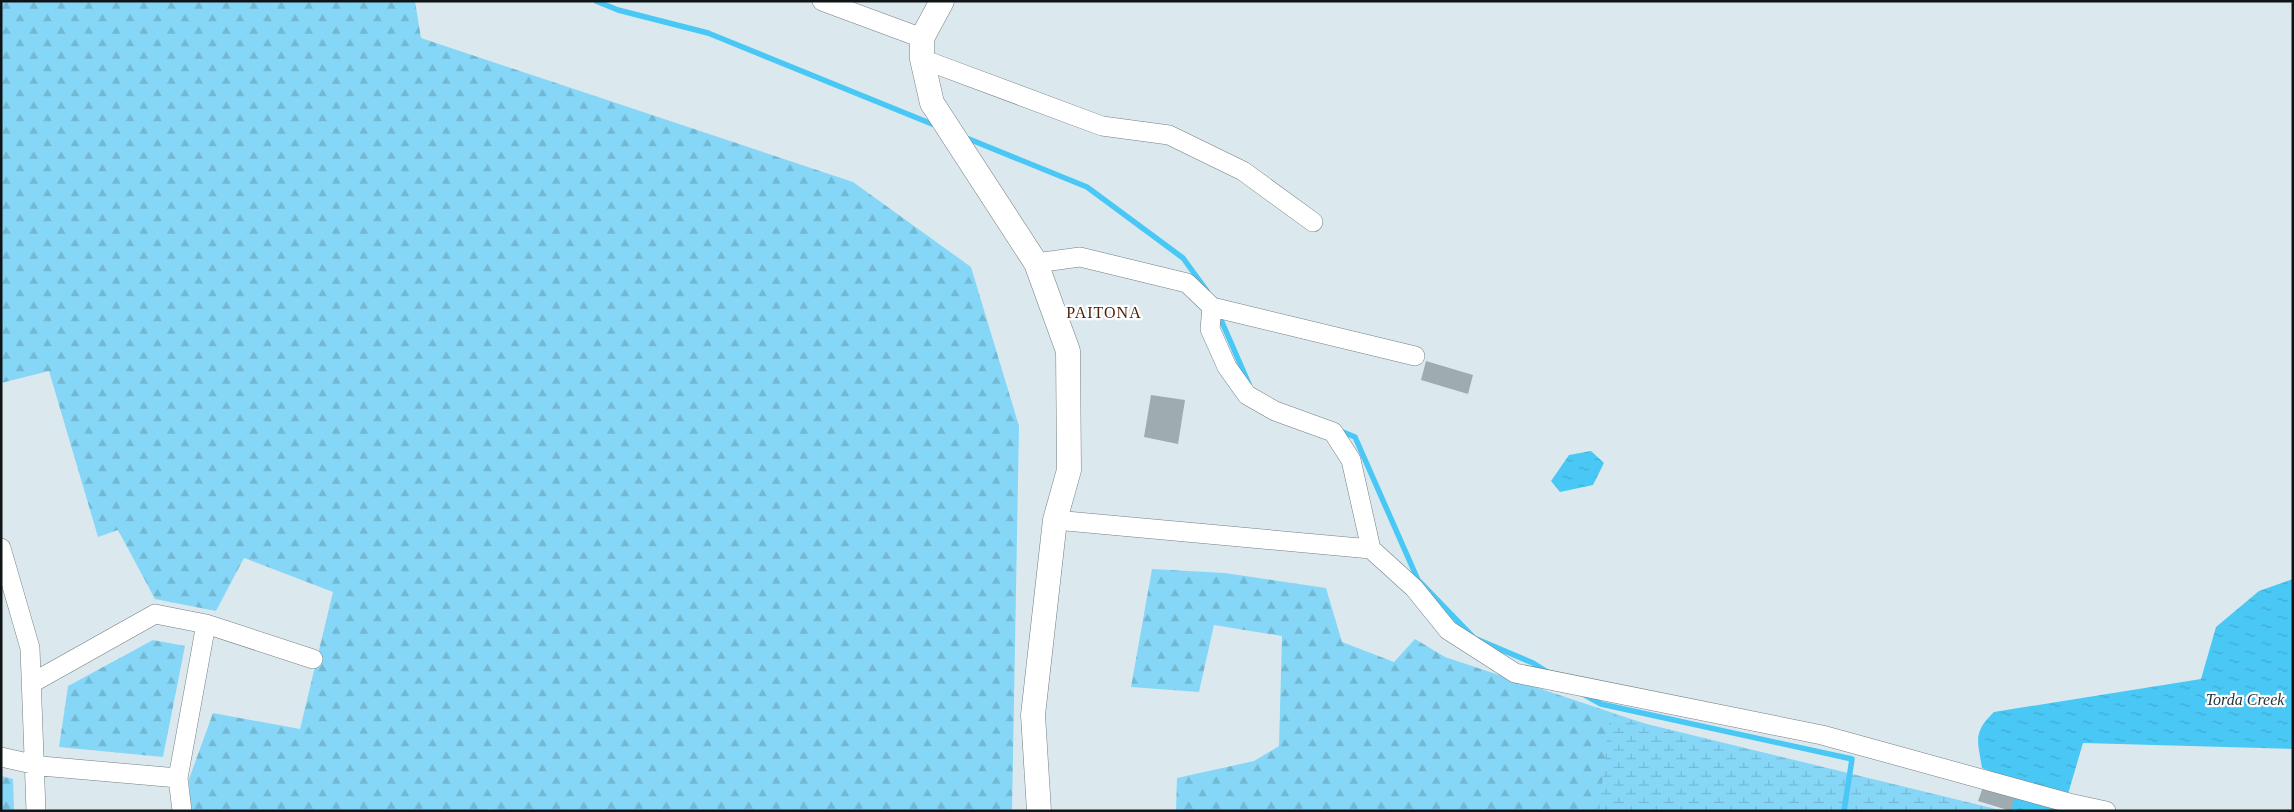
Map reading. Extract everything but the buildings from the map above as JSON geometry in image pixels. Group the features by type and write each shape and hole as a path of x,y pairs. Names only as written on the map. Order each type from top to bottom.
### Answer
{"street":[{"path":"822,1 922,48 1102,126 1169,135 1243,172 1313,222"},
{"path":"942,1 922,48 932,103 1036,263 1068,351 1069,470 1055,520 1032,715 1040,811"},
{"path":"1036,263 1080,257 1187,282 1212,307 1415,356"},
{"path":"1212,307 1210,329 1227,367 1247,395 1275,411 1333,432 1351,460 1371,549 1414,588 1448,630 1514,673 1822,734 2069,803 2106,811"},
{"path":"1055,520 1371,549"},
{"path":"1,548 30,648 36,766 36,811"},
{"path":"32,683 155,614 206,624 313,659"},
{"path":"182,811 178,778 206,624"},
{"path":"1,758 36,766 178,778"}],"green space":[{"path":"1,1 415,1 421,38 853,182 971,267 1019,426 1012,811 507,811 488,809 487,811 190,811 189,779 213,713 300,729 333,592 244,558 216,611 155,599 118,530 98,537 49,371 1,383"},
{"path":"1152,569 1225,573 1326,588 1342,642 1394,662 1415,639 1445,657 1664,730 1631,811 1176,811 1177,778 1254,761 1279,746 1282,636 1214,625 1199,692 1131,687"},
{"path":"153,640 185,646 163,757 59,747 68,686"},
{"path":"1610,715 2004,811 1599,811"},
{"path":"1,776 13,779 14,811 1,811"}],"water":[{"path":"1591,451 1604,463 1593,485 1560,492 1551,481 1569,455"},
{"name":"Torda Creek","path":"2293,579 2293,749 2083,743 2063,811 2010,811 2016,781 1982,768 1979,751 1979,732 1994,712 2201,679 2216,627 2259,591"}],"waterway":[{"path":"596,1 618,10 708,33 937,126"},
{"path":"964,137 1087,187 1183,258 1207,291"},
{"path":"1218,313 1249,384"},
{"path":"1338,430 1355,437 1418,580 1474,638 1533,663 1549,673"},
{"path":"1583,694 1601,704 1852,759 1844,811"}],"district":[{"name":"PAITONA","path":"1104,312"}]}
